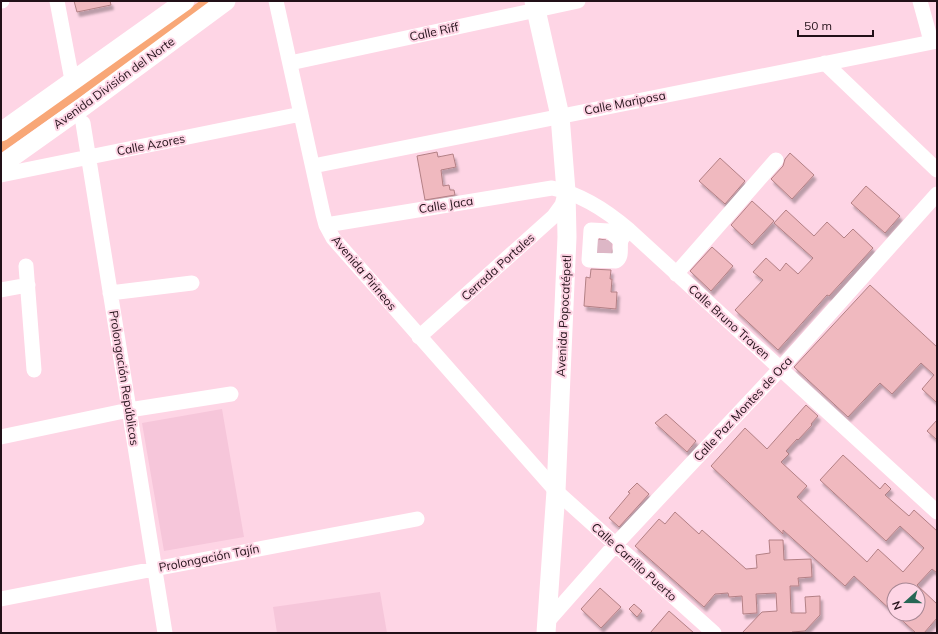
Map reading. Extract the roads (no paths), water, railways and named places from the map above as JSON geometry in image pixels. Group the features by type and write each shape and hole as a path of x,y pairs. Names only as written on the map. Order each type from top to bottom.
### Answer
{"main road":[{"path":"1,132 185,1"},
{"name":"Avenida División del Norte","path":"1,165 84,106 226,1"},
{"name":"Avenida Popocatépetl","path":"535,5 560,116 566,191 567,237 556,491 546,627"}],"street":[{"path":"57,1 72,80"},
{"name":"Avenida Pirineos","path":"276,1 326,225 333,238 556,491"},
{"name":"Calle Riff","path":"290,62 535,5 578,1"},
{"path":"920,1 934,41"},
{"name":"Calle Mariposa","path":"313,166 934,41"},
{"path":"825,63 937,170"},
{"name":"Calle Azores","path":"1,175 301,114"},
{"name":"Prolongación Repúblicas","path":"83,123 165,633"},
{"path":"676,274 776,160"},
{"name":"Calle Jaca","path":"326,225 552,188 566,191"},
{"name":"Calle Bruno Traven","path":"566,191 599,207 619,245 676,274 781,368 937,512"},
{"name":"Cerrada Portales","path":"419,337 554,216 562,205 566,191"},
{"name":"Calle Paz Montes de Oca","path":"546,627 615,545 781,368 937,194"},
{"path":"591,230 609,231 619,245 619,258 616,261 590,260 591,239 591,230"},
{"path":"567,237 591,239"},
{"path":"26,266 34,370"},
{"path":"110,293 192,283"},
{"path":"1,290 28,285"},
{"path":"1,437 129,410 231,394"},
{"name":"Calle Carrillo Puerto","path":"556,491 714,633"},
{"name":"Prolongación Tajín","path":"1,600 417,519"}],"tunnel":[{"path":"597,247 617,248"}]}
